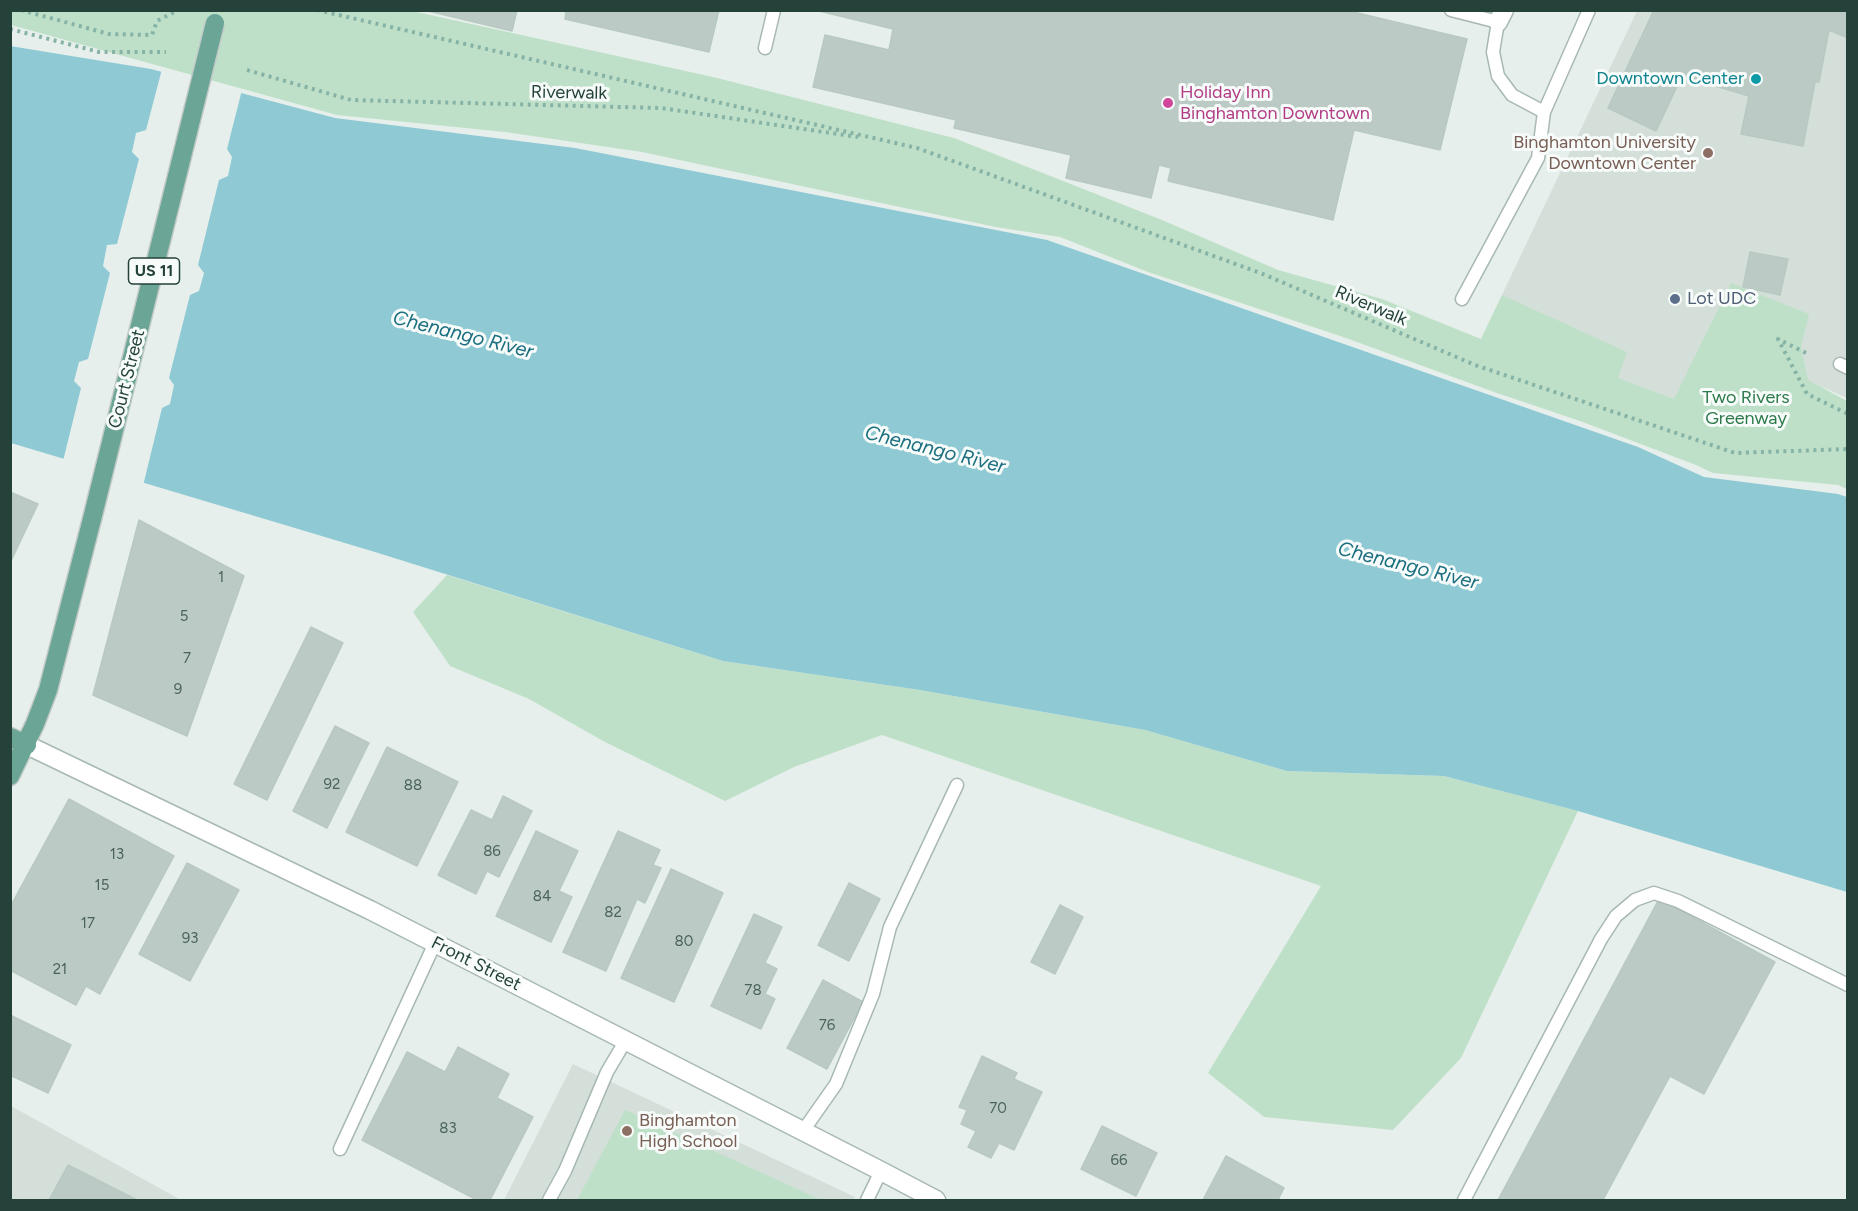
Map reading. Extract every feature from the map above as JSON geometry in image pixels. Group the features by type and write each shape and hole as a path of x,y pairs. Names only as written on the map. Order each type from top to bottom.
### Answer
{"main road":[{"name":"Court Street","path":"10,777 19,741 48,690 216,17"}],"street":[{"name":"Front Street","path":"19,741 435,943 936,1200"}],"lane":[{"path":"765,48 774,10"},
{"path":"1451,10 1501,16 1492,52 1498,76 1512,94 1544,112"},
{"path":"1462,299 1538,158 1544,112 1590,10"},
{"path":"803,1131 836,1084 873,994 890,927 957,786"},
{"path":"1464,1200 1601,939 1616,916 1635,900 1654,893 1678,901 1848,985"},
{"path":"340,1149 435,943"},
{"path":"549,1200 566,1171 607,1072 626,1041"},
{"path":"867,1200 881,1171"}],"path":[{"path":"21,10 109,34 152,35 157,21 178,10"},
{"name":"Riverwalk","path":"317,10 917,148 1263,274 1475,365 1735,453 1848,449"},
{"path":"10,29 99,52 166,52"},
{"name":"Riverwalk","path":"247,70 351,100 661,108 892,143"},
{"path":"1806,353 1778,339 1807,394 1848,414"}],"shaded area":[{"name":"Binghamton University Downtown Center","path":"1637,11 1847,11 1847,398 1755,358 1716,440 1481,339"},
{"name":"Binghamton High School","path":"573,1064 855,1197 853,1200 504,1200"},
{"path":"11,1106 181,1200 11,1200"}],"green space":[{"name":"Two Rivers Greenway","path":"10,11 412,11 713,77 954,138 1162,220 1278,270 1382,299 1481,339 1502,295 1627,352 1618,378 1674,399 1731,283 1809,314 1801,347 1808,380 1847,401 1847,489 1838,485 1713,473 1580,421 1346,338 1148,272 1060,237 996,227 642,152 505,132 337,115 11,25"},
{"path":"447,575 723,661 920,690 1145,730 1287,771 1444,776 1578,811 1461,1058 1393,1130 1264,1117 1208,1073 1321,886 882,735 794,767 725,801 605,742 529,699 450,666 413,612"},
{"path":"625,1110 821,1200 577,1200"}],"water":[{"name":"Chenango River","path":"10,46 151,69 335,118 575,148 1047,240 1638,447 1704,477 1847,497 1847,892 1578,811 1444,776 1287,771 1145,730 920,690 723,661 375,552 11,443"}],"pier":[{"path":"162,69 242,90 227,149 232,157 228,176 219,180 198,265 204,273 199,291 190,295 169,378 174,385 170,404 162,408 143,486 63,461 81,388 74,381 79,362 88,359 110,273 103,266 107,245 117,244 139,159 132,152 136,133 146,130"}],"building":[{"path":"424,10 517,10 512,31"},
{"path":"560,10 719,10 709,52 565,19 566,12"},
{"name":"Holiday Inn Binghamton Downtown","path":"815,10 1158,10 1167,13 1168,10 1345,10 1467,39 1440,150 1354,130 1333,220 1168,181 1171,168 1159,165 1151,198 1066,178 1071,155 954,128 956,120 813,87 825,35 889,50 893,29"},
{"name":"Downtown Center","path":"1654,10 1848,10 1848,38 1829,30 1819,82 1815,82 1803,146 1741,134 1749,96 1682,76 1656,131 1608,108"},
{"path":"1750,252 1788,259 1780,295 1743,287"},
{"path":"10,492 38,504 10,563"},
{"path":"139,520 244,576 187,736 93,695"},
{"path":"311,627 343,643 267,800 234,784"},
{"path":"335,726 369,743 327,828 293,811"},
{"path":"387,747 458,782 417,866 346,832"},
{"path":"503,796 532,811 499,877 487,871 476,894 438,875 471,810 492,820"},
{"path":"69,799 174,856 100,994 86,986 76,1005 10,970 10,907"},
{"path":"536,831 578,851 559,891 572,897 551,942 496,916"},
{"path":"618,831 660,850 653,865 661,868 645,903 637,899 606,971 563,952"},
{"path":"187,863 239,890 190,981 139,954"},
{"path":"671,869 723,893 674,1002 621,978"},
{"path":"849,883 880,899 849,961 818,945"},
{"path":"1659,899 1775,962 1704,1094 1670,1076 1603,1200 1498,1200"},
{"path":"1060,905 1083,917 1055,974 1031,962"},
{"path":"754,914 782,927 765,963 777,969 765,994 775,999 761,1029 711,1006"},
{"path":"823,980 863,1002 827,1069 787,1048"},
{"path":"10,1015 71,1045 48,1093 10,1075"},
{"path":"458,1047 509,1074 497,1098 533,1117 490,1200 477,1200 362,1140 407,1052 445,1072"},
{"path":"982,1056 1017,1073 1014,1079 1042,1092 1014,1150 999,1143 991,1158 968,1147 976,1131 961,1124 967,1110 959,1107"},
{"path":"1102,1126 1157,1153 1136,1196 1081,1169"},
{"path":"1226,1156 1284,1188 1278,1200 1203,1200"},
{"path":"68,1165 137,1200 49,1200"}],"place":[{"name":"Downtown Center","path":"1756,79"},
{"name":"Holiday Inn Binghamton Downtown","path":"1168,103"},
{"name":"Binghamton University Downtown Center","path":"1708,153"},
{"name":"Lot UDC","path":"1675,299"},
{"name":"Binghamton High School","path":"627,1131"}]}
